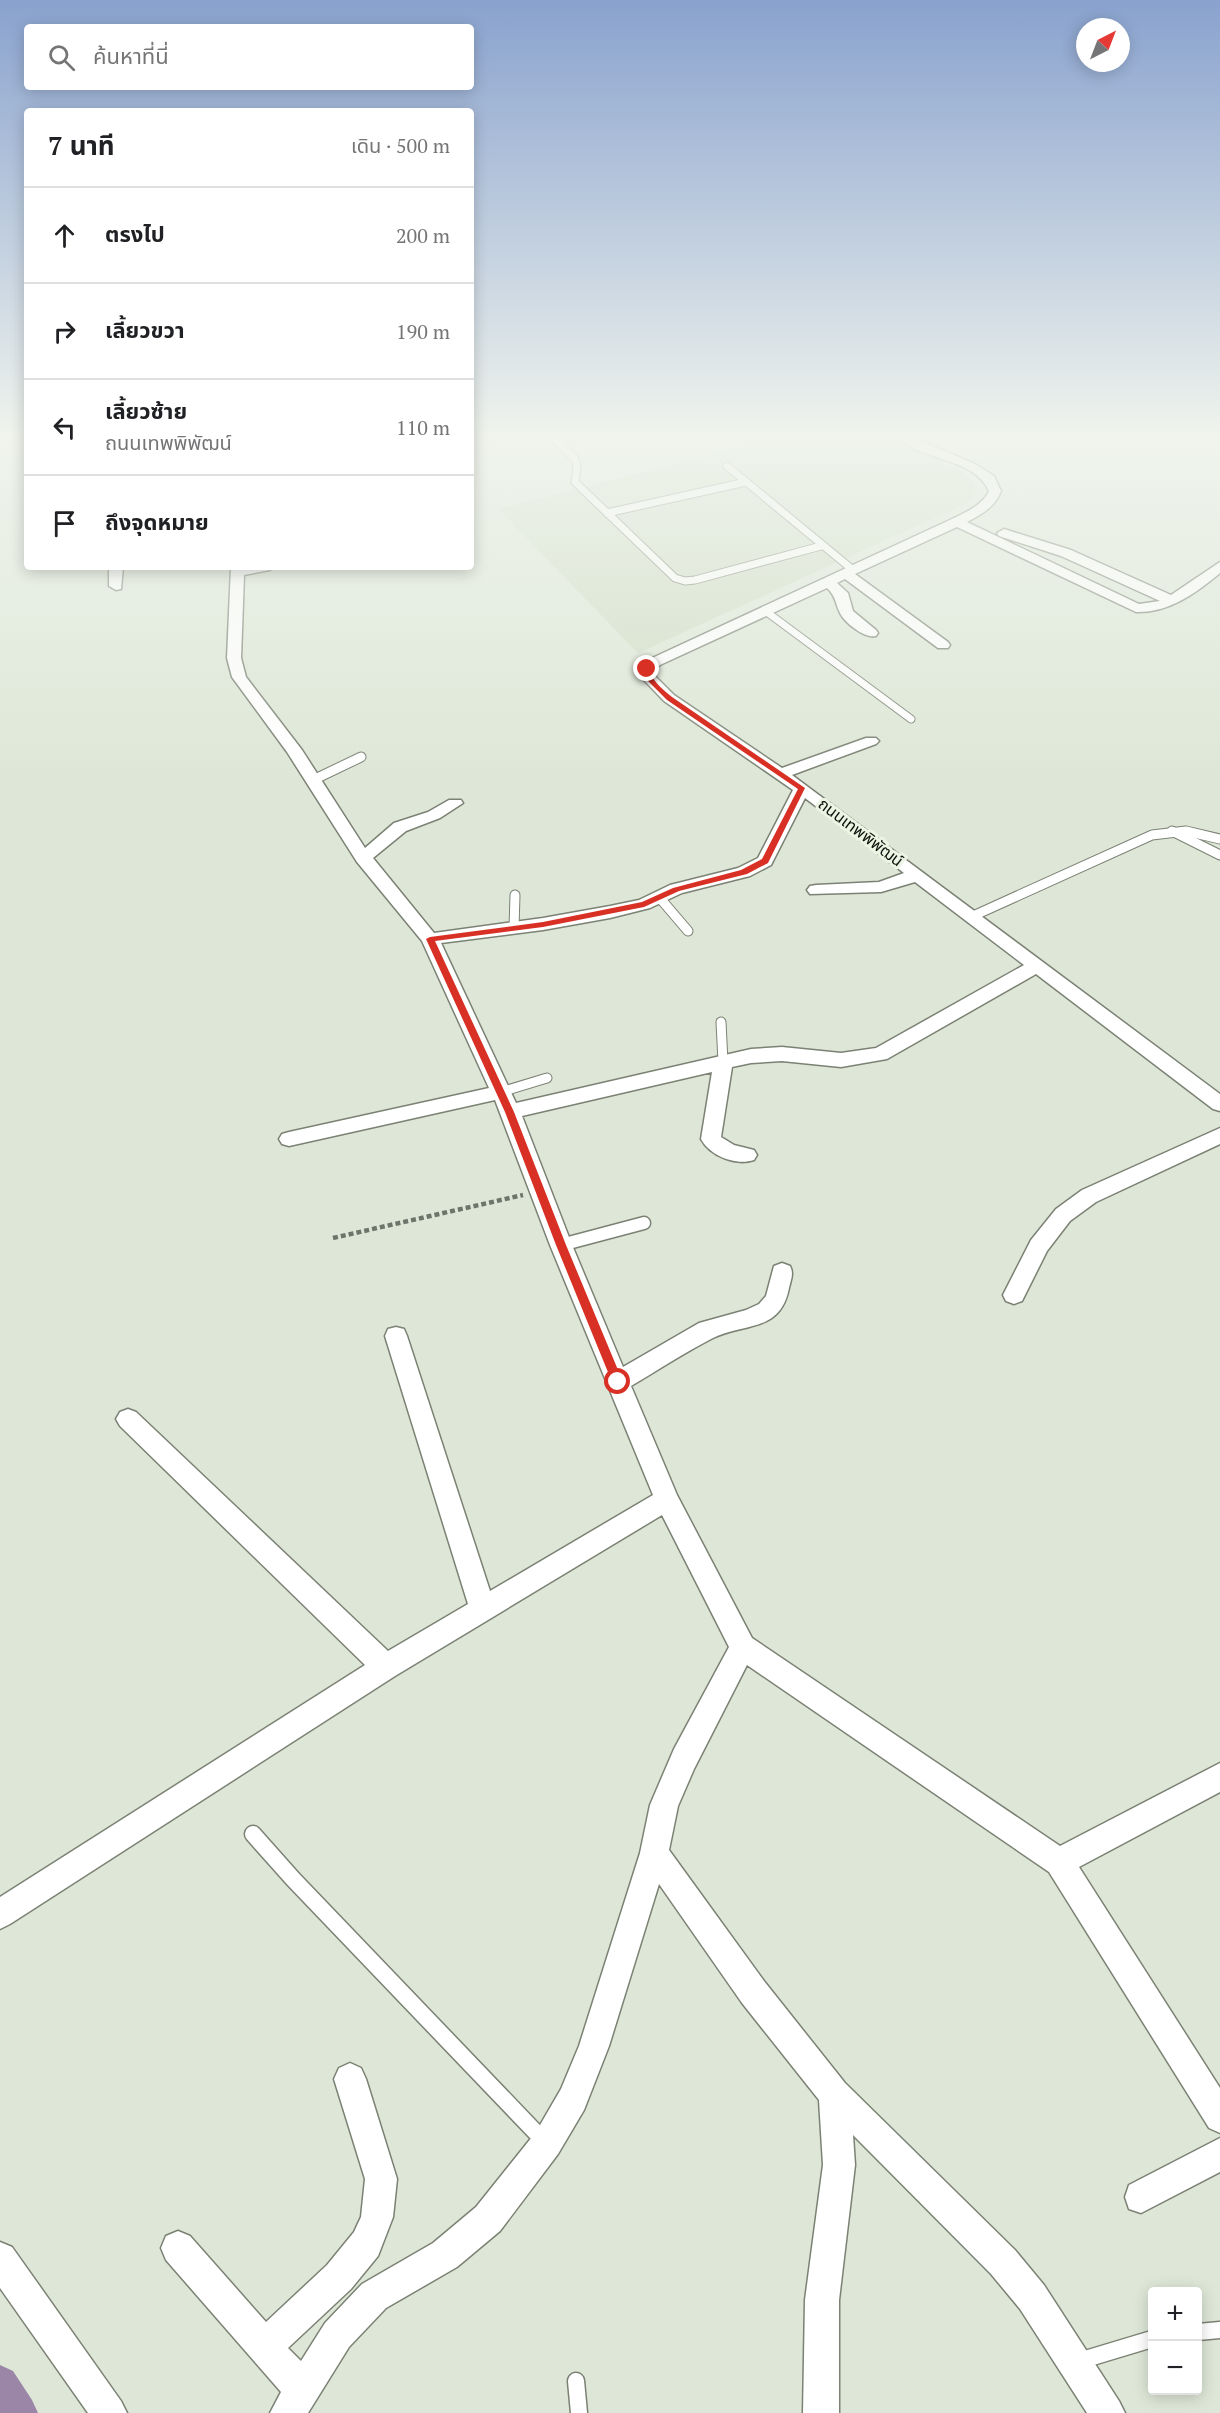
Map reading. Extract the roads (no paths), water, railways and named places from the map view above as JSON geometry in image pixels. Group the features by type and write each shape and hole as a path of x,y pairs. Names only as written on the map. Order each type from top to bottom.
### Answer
{"street":[{"name":"ถนนเทพพิพัฒน์","path":"896,552 827,581 655,662 647,669 647,676 669,698 802,788 1220,1104"},
{"path":"1019,552 1136,608 1147,610 1184,592 1220,566"},
{"path":"1065,552 1170,600"},
{"path":"116,570 116,586"},
{"path":"237,570 234,658 239,677 294,750 363,858 430,939 510,1112 561,1245 667,1499 743,1647 1059,1862 1220,2117"},
{"path":"849,571 943,645"},
{"path":"827,581 842,593 847,613 871,633"},
{"path":"780,774 871,741"},
{"path":"430,939 610,912 644,904 676,889 744,872 765,861 802,788"},
{"path":"363,858 400,827 434,815 455,803"},
{"path":"816,890 881,886 917,875"},
{"path":"510,1112 751,1056 782,1054 841,1060 880,1054 1038,965"},
{"path":"723,1062 711,1139 718,1147 747,1155"},
{"path":"289,1139 501,1092"},
{"path":"1014,1295 1039,1246 1063,1215 1089,1196 1220,1135"},
{"path":"618,1382 707,1330 752,1318 767,1310 776,1299 782,1272"},
{"path":"396,1336 483,1609"},
{"path":"128,1419 386,1667"},
{"path":"0,1914 386,1667 667,1499"},
{"path":"178,2248 265,2346 295,2401 337,2335 374,2296 445,2255 488,2219 547,2143 573,2099 594,2046 654,1853 664,1805 684,1759 743,1647"},
{"path":"1059,1862 1220,1777"},
{"path":"654,1853 753,1992 834,2094 1003,2262 1032,2297 1107,2413"},
{"path":"265,2346 339,2277 366,2244 377,2217 381,2179 350,2079"},
{"path":"821,2413 822,2300 839,2164 834,2094"},
{"path":"1141,2197 1220,2154"},
{"path":"0,2259 109,2413"}],"lane":[{"path":"647,552 675,578 685,581 800,552"},
{"path":"827,552 849,571"},
{"path":"765,610 911,718"},
{"path":"313,780 361,757"},
{"path":"973,916 1152,835 1169,830 1204,833 1220,839"},
{"path":"1169,830 1220,855"},
{"path":"514,928 515,895"},
{"path":"659,897 688,931"},
{"path":"721,1022 723,1062"},
{"path":"501,1092 547,1078"},
{"path":"561,1245 644,1223"},
{"path":"253,1834 547,2143"},
{"path":"1202,2332 1220,2330"},
{"path":"1073,2363 1148,2340"},
{"path":"576,2381 579,2413"}],"waterway":[{"path":"0,2384 19,2413"}]}
